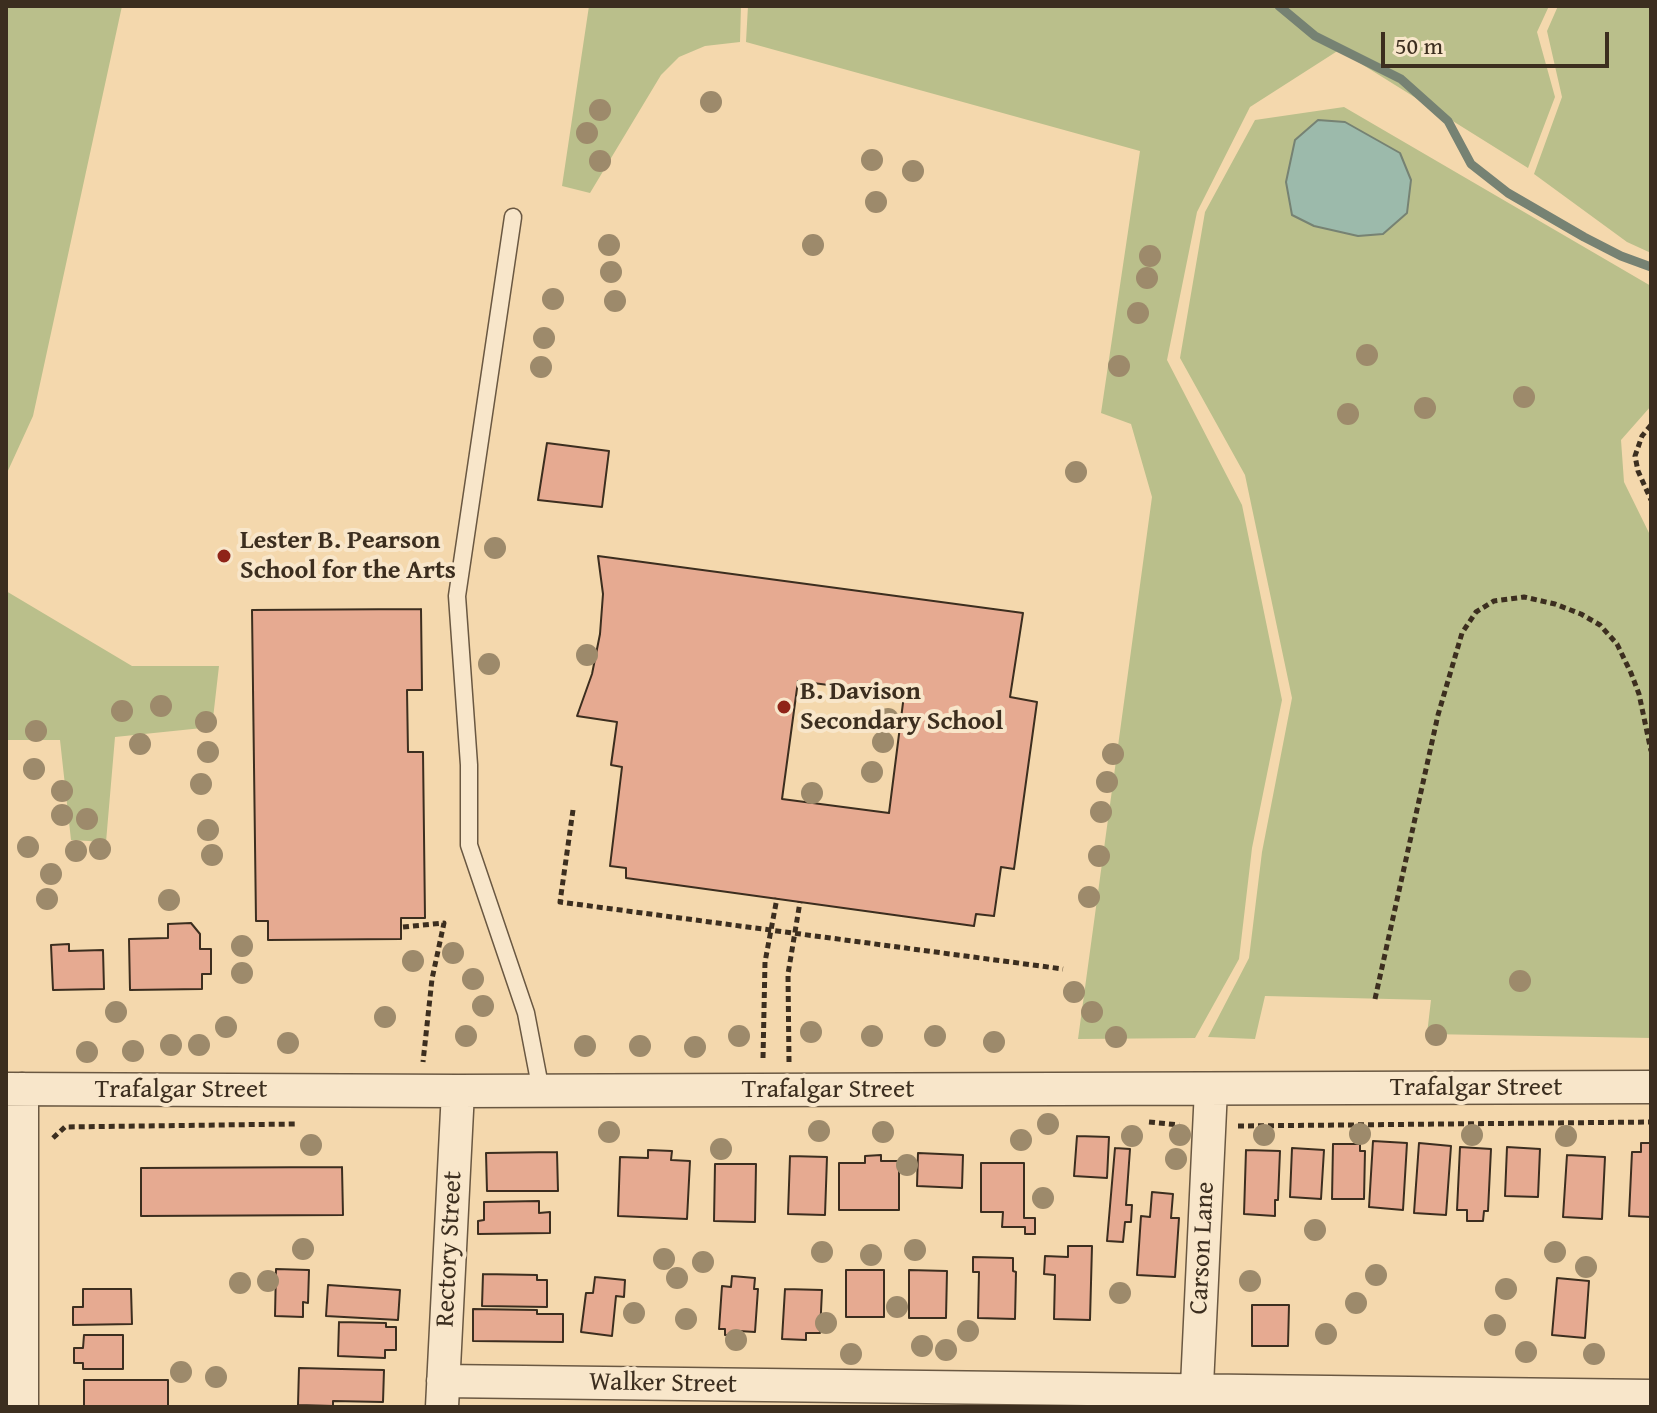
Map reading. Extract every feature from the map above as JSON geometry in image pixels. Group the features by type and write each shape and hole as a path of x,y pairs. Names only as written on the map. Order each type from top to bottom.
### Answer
{"street":[{"name":"Trafalgar Street","path":"14,1089 789,1091 1651,1087"},
{"path":"14,1089 22,1407"},
{"name":"Carson Lane","path":"1196,1398 1211,1089"},
{"name":"Rectory Street","path":"442,1394 458,1091"},
{"name":"Walker Street","path":"442,1394 1196,1398 1651,1396"}],"lane":[{"path":"513,217 457,596 469,765 469,845 526,1013 541,1091"}],"path":[{"path":"1651,425 1642,436 1635,456 1651,500"},
{"path":"1375,999 1438,715 1462,633 1476,612 1494,601 1524,597 1555,604 1600,625 1617,644 1639,694 1651,751"},
{"path":"573,810 560,902 1063,969"},
{"path":"764,1058 765,962 777,898"},
{"path":"789,1091 788,974 800,902"},
{"path":"403,927 444,923 432,979 423,1060 423,1091"},
{"path":"1142,1122 1182,1125"},
{"path":"1233,1126 1651,1122"},
{"path":"65,1127 301,1124"}],"green space":[{"path":"6,6 122,6 33,416 6,475"},
{"path":"589,6 741,6 740,42 705,46 679,57 661,75 590,193 562,186"},
{"path":"748,6 1549,6 1537,32 1555,97 1528,168 1339,50 1250,107 1197,212 1167,360 1242,505 1282,700 1252,848 1239,959 1195,1038 1078,1039 1152,497 1131,424 1101,413 1140,151 746,42"},
{"path":"1558,6 1651,6 1651,253 1627,242 1534,174 1562,97 1547,31"},
{"path":"1344,107 1651,286 1651,406 1621,440 1624,482 1651,537 1651,1038 1427,1034 1431,1000 1265,996 1255,1039 1208,1037 1249,958 1262,852 1292,698 1245,475 1180,358 1205,212 1255,120"},
{"path":"6,591 132,666 219,666 212,727 115,737 106,842 71,840 60,740 6,740"}],"shaded area":[{"path":"1318,120 1345,122 1400,153 1411,180 1407,213 1383,234 1358,236 1314,226 1292,215 1286,182 1295,140"}],"building":[{"path":"547,443 609,451 602,507 538,500"},
{"path":"598,556 1023,613 1010,697 1037,702 1014,869 1001,867 994,916 976,914 974,926 626,878 626,868 610,866 622,767 611,765 617,722 577,716 592,674 600,634 603,594","holes":["798,681 904,695 889,813 782,799"]},
{"path":"421,609 422,690 407,690 408,752 423,752 425,918 401,918 401,939 268,940 268,921 256,921 252,610"},
{"path":"191,923 200,934 200,949 211,949 211,974 202,974 202,989 130,990 129,939 168,938 168,924"},
{"path":"69,944 69,951 103,950 104,989 53,990 51,945"},
{"path":"1077,1136 1109,1137 1107,1178 1074,1176"},
{"path":"1373,1141 1407,1143 1403,1210 1369,1207"},
{"path":"1419,1143 1451,1146 1446,1215 1414,1213"},
{"path":"1641,1143 1651,1143 1651,1217 1629,1216 1632,1152 1641,1152"},
{"path":"1333,1144 1360,1144 1360,1151 1365,1151 1364,1199 1332,1199"},
{"path":"1460,1147 1491,1149 1488,1211 1484,1211 1483,1221 1467,1221 1467,1210 1457,1210"},
{"path":"1507,1147 1540,1149 1538,1197 1505,1196"},
{"path":"1115,1148 1130,1149 1126,1205 1132,1205 1131,1222 1125,1222 1123,1242 1107,1241"},
{"path":"1292,1148 1324,1150 1321,1199 1290,1197"},
{"path":"648,1150 672,1151 671,1160 690,1161 687,1219 618,1216 620,1157 648,1158"},
{"path":"1246,1150 1280,1151 1275,1216 1244,1214"},
{"path":"557,1152 558,1191 487,1191 486,1153"},
{"path":"918,1153 963,1155 962,1188 917,1186"},
{"path":"881,1155 881,1161 899,1161 899,1210 839,1210 839,1163 865,1163 865,1156"},
{"path":"1567,1155 1605,1157 1602,1219 1563,1217"},
{"path":"790,1156 827,1157 825,1215 788,1214"},
{"path":"981,1163 1024,1163 1024,1218 1035,1218 1035,1234 1025,1234 1025,1227 1002,1227 1003,1212 981,1212"},
{"path":"715,1164 756,1164 755,1222 714,1221"},
{"path":"342,1167 343,1215 141,1216 141,1168"},
{"path":"1152,1192 1173,1194 1171,1218 1179,1218 1175,1277 1137,1275 1141,1216 1150,1217"},
{"path":"539,1201 539,1213 550,1212 550,1233 478,1234 478,1221 484,1220 484,1202"},
{"path":"1068,1246 1092,1246 1090,1320 1054,1319 1055,1275 1044,1274 1045,1256 1068,1257"},
{"path":"973,1257 1013,1258 1013,1271 1016,1272 1015,1319 978,1318 979,1272 973,1272"},
{"path":"276,1269 309,1270 308,1303 303,1302 303,1317 275,1316"},
{"path":"846,1270 884,1270 884,1317 846,1317"},
{"path":"909,1270 947,1271 946,1318 909,1318"},
{"path":"483,1274 537,1275 537,1280 547,1280 547,1307 482,1306"},
{"path":"732,1276 755,1278 754,1289 758,1289 755,1332 739,1331 739,1336 725,1335 725,1329 719,1329 722,1286 731,1287"},
{"path":"595,1277 625,1280 624,1297 616,1296 612,1336 581,1332 586,1293 593,1293"},
{"path":"1557,1278 1589,1281 1585,1338 1552,1335"},
{"path":"328,1285 400,1290 398,1320 326,1316"},
{"path":"83,1289 131,1289 132,1324 73,1325 73,1307 83,1307"},
{"path":"785,1289 822,1290 820,1333 806,1333 806,1340 782,1339"},
{"path":"1252,1305 1289,1305 1288,1346 1252,1346"},
{"path":"473,1309 537,1310 537,1314 563,1314 563,1342 473,1341"},
{"path":"339,1322 386,1323 386,1327 396,1327 396,1350 385,1350 385,1358 338,1356"},
{"path":"84,1335 123,1335 123,1369 83,1369 83,1363 74,1363 74,1348 83,1348"},
{"path":"299,1368 384,1370 383,1402 333,1401 333,1406 298,1405"},
{"path":"84,1380 168,1380 168,1407 84,1407"}],"waterway":[{"path":"1279,6 1315,36 1401,79 1448,121 1471,164 1508,193 1584,237 1651,267"}],"place":[{"name":"Lester B. Pearson School for the Arts","path":"224,556"},
{"name":"B. Davison Secondary School","path":"784,707"}]}
